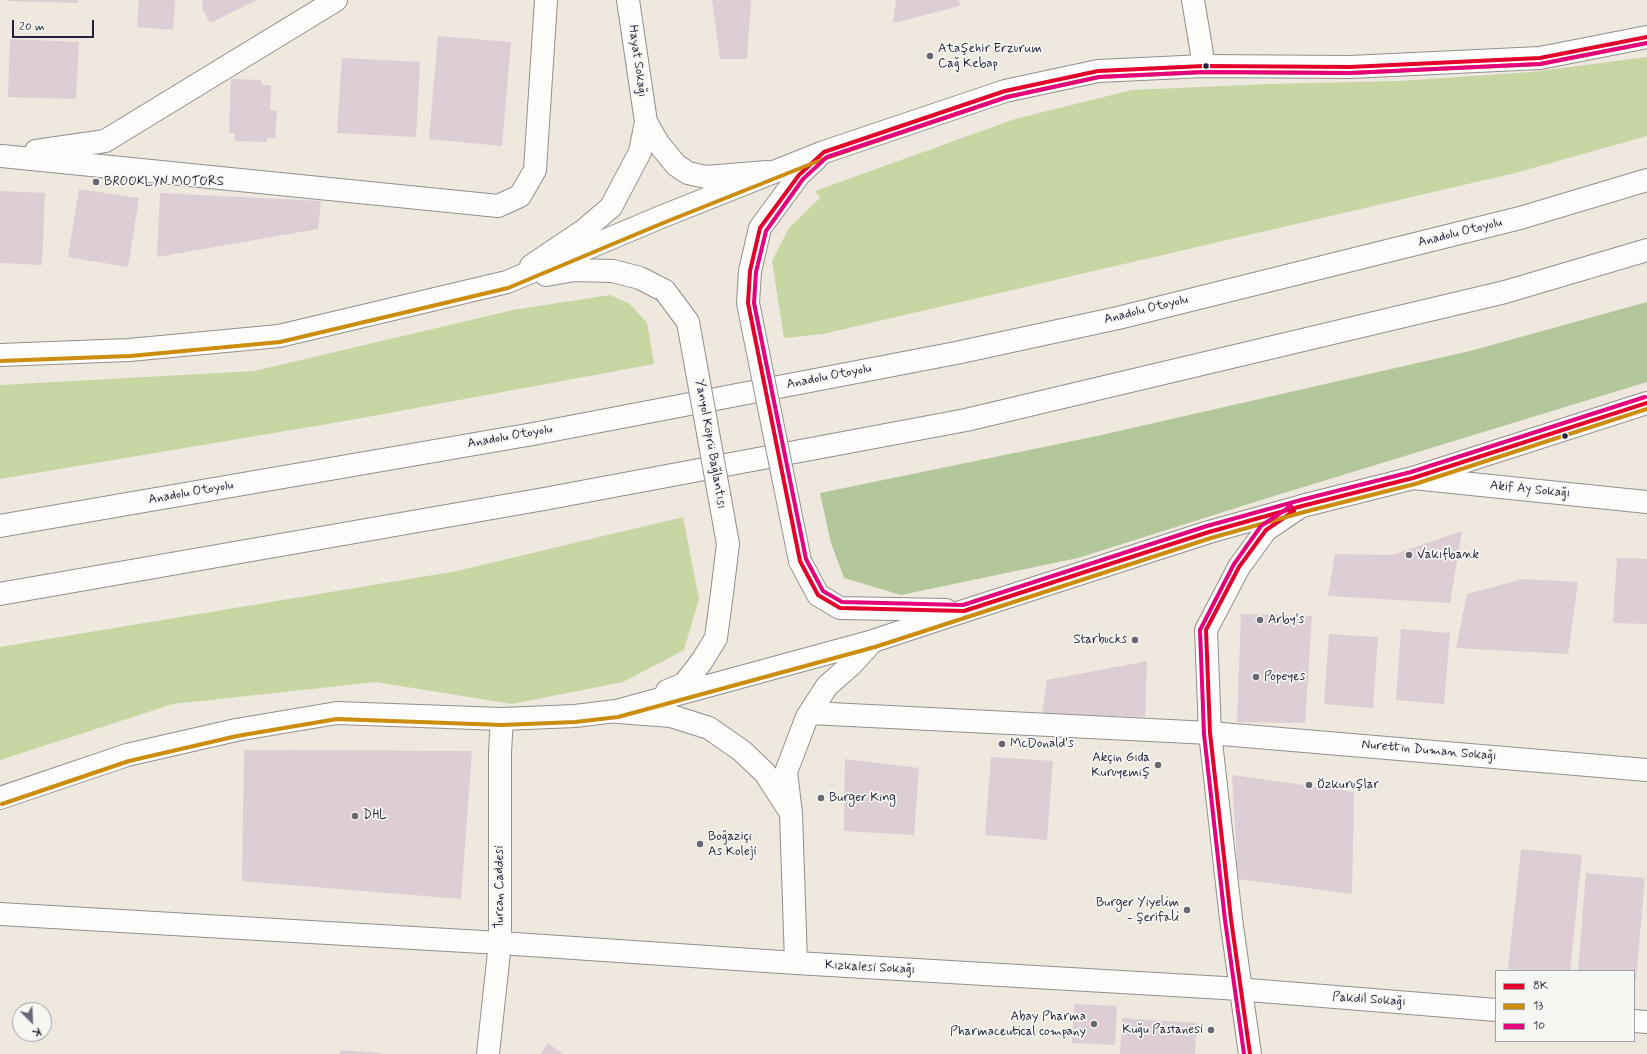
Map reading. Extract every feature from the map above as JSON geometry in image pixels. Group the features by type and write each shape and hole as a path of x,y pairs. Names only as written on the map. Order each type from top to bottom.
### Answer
{"main road":[{"path":"1,156 105,141 336,0"},
{"path":"1,156 498,206 520,196 535,170 546,0"},
{"name":"Hayat Sokağı","path":"628,0 646,122"},
{"path":"1193,0 1204,66"},
{"path":"0,355 130,350 279,336 387,312 507,282 824,152 1005,91 1098,72 1204,66 1350,67 1540,58 1647,37"},
{"path":"646,122 662,149 676,165 688,173 706,177 773,172"},
{"path":"507,282 583,231 611,207 640,152 646,122"},
{"path":"824,152 799,174 760,228 750,271 748,303 800,561 818,595 840,608 964,611"},
{"name":"Anadolu Otoyolu","path":"0,526 533,434 956,353 1118,318 1520,218 1647,180"},
{"path":"0,594 544,498 966,420 1505,292 1647,250"},
{"name":"Yanyol Köprü Bağlantısı","path":"507,282 575,270 613,271 640,278 664,291 688,322 728,544 716,638 702,661 684,684 616,711"},
{"path":"0,798 127,755 236,730 337,713 502,719 575,716 616,711 873,641 1209,532 1302,506 1413,478 1647,403"},
{"name":"Akif Ay Sokağı","path":"1413,478 1647,502"},
{"path":"1250,1054 1231,918 1210,733 1206,630 1239,567 1266,530 1302,506"},
{"path":"796,963 790,813 786,772 796,744 810,713 827,686 851,665 873,641"},
{"path":"616,711 671,716 709,728 742,751 765,773 790,813"},
{"name":"Nurettin Duman Sokağı","path":"810,713 1210,733 1647,770"},
{"name":"Turcan Caddesi","path":"488,1054 500,943 500,752 502,719"},
{"name":"Kızkalesi Sokağı","path":"0,914 500,943 796,963 1241,990"},
{"name":"Pakdil Sokağı","path":"1241,990 1495,1010"},
{"path":"1635,1021 1647,1022"}],"green space":[{"path":"1647,57 1647,136 1515,173 823,334 784,338 772,261 789,228 820,198 815,191 1015,119 1132,90 1269,84 1399,81 1531,72"},
{"path":"610,295 630,304 647,323 654,364 351,420 0,479 0,385 254,371 513,310"},
{"path":"1647,302 1647,382 1274,496 1078,558 901,595 844,578 831,543 820,493 1097,436 1470,351"},
{"path":"683,517 699,599 684,650 623,682 512,704 376,682 173,704 0,760 0,647 457,571"}],"building":[{"path":"78,0 78,3 8,1"},
{"path":"139,0 175,0 173,30 137,27"},
{"path":"203,0 257,0 210,23 202,8"},
{"path":"712,0 751,0 747,59 720,59"},
{"path":"896,0 959,0 960,6 893,23"},
{"path":"438,36 511,42 502,146 429,139"},
{"path":"10,39 79,42 76,99 8,97"},
{"path":"342,58 420,62 416,137 337,133"},
{"path":"231,79 261,80 262,85 271,85 270,110 277,111 275,138 267,138 267,142 235,141 235,133 229,133"},
{"path":"79,189 139,198 128,267 68,257"},
{"path":"0,191 45,193 42,265 0,263"},
{"path":"160,193 321,201 318,229 157,257"},
{"path":"1462,531 1450,603 1328,596 1335,554 1392,555"},
{"path":"1617,558 1647,559 1647,624 1613,623"},
{"path":"1523,579 1578,582 1568,654 1456,648 1467,594"},
{"path":"1241,614 1312,616 1305,723 1237,722"},
{"path":"1401,629 1450,633 1444,704 1396,700"},
{"path":"1329,634 1378,637 1373,708 1324,704"},
{"path":"1147,661 1145,717 1042,714 1047,680"},
{"name":"DHL","path":"244,750 472,751 461,899 242,881"},
{"path":"991,757 1053,761 1047,840 985,835"},
{"path":"845,759 919,768 914,835 844,831"},
{"path":"1232,775 1354,792 1352,894 1238,879"},
{"path":"1521,849 1582,855 1570,970 1508,969"},
{"path":"1586,873 1645,878 1636,979 1635,970 1578,970"},
{"path":"1074,1004 1117,1006 1115,1045 1072,1043"},
{"path":"1122,1018 1197,1023 1195,1054 1120,1054"},
{"path":"548,1043 563,1054 540,1054"},
{"path":"340,1050 381,1053 381,1054 340,1054"}],"transit line":[{"name":"8K","path":"1647,37 1540,58 1350,67 1204,66 1098,71 1005,91 824,152 799,175 760,228 750,271 748,303 800,561 818,595 840,608 964,611 1209,532 1302,506 1413,478 1647,403"},
{"name":"13","path":"0,361 130,356 280,342 508,288 663,223 826,158 1007,97 1099,77 1204,72 1350,73 1540,64 1647,43"},
{"name":"10","path":"1645,397 1411,472 1207,526 963,605 842,602 823,591 806,559 754,303 756,272 766,231 803,179 827,157 1007,97 1099,77 1204,72 1350,73 1540,64 1647,43"},
{"name":"13","path":"2,804 129,761 237,736 337,719 502,725 575,722 618,717 875,647 1211,538 1304,512 1415,484 1647,409"},
{"name":"10","path":"1244,1054 1225,920 1204,734 1200,630 1234,564 1261,526 1291,506"},
{"name":"8K","path":"1250,1054 1231,919 1210,733 1206,630 1239,567 1266,530 1294,511"}],"place":[{"name":"Ataşehir Erzurum Cağ Kebap","path":"930,56"},
{"name":"BROOKLYN MOTORS","path":"96,182"},
{"name":"Vakıfbank","path":"1409,555"},
{"name":"Arby's","path":"1260,620"},
{"name":"Starbucks","path":"1135,640"},
{"name":"Popeyes","path":"1256,677"},
{"name":"McDonald's","path":"1002,744"},
{"name":"Akçin Gıda Kuruyemiş","path":"1158,765"},
{"name":"Özkuruşlar","path":"1309,785"},
{"name":"Burger King","path":"821,798"},
{"name":"DHL","path":"355,816"},
{"name":"Boğaziçi As Koleji","path":"700,844"},
{"name":"Burger Yiyelim - Şerifali","path":"1187,910"},
{"name":"Abay Pharma Pharmaceutical company","path":"1094,1024"},
{"name":"Kuğu Pastanesi","path":"1211,1030"}]}
